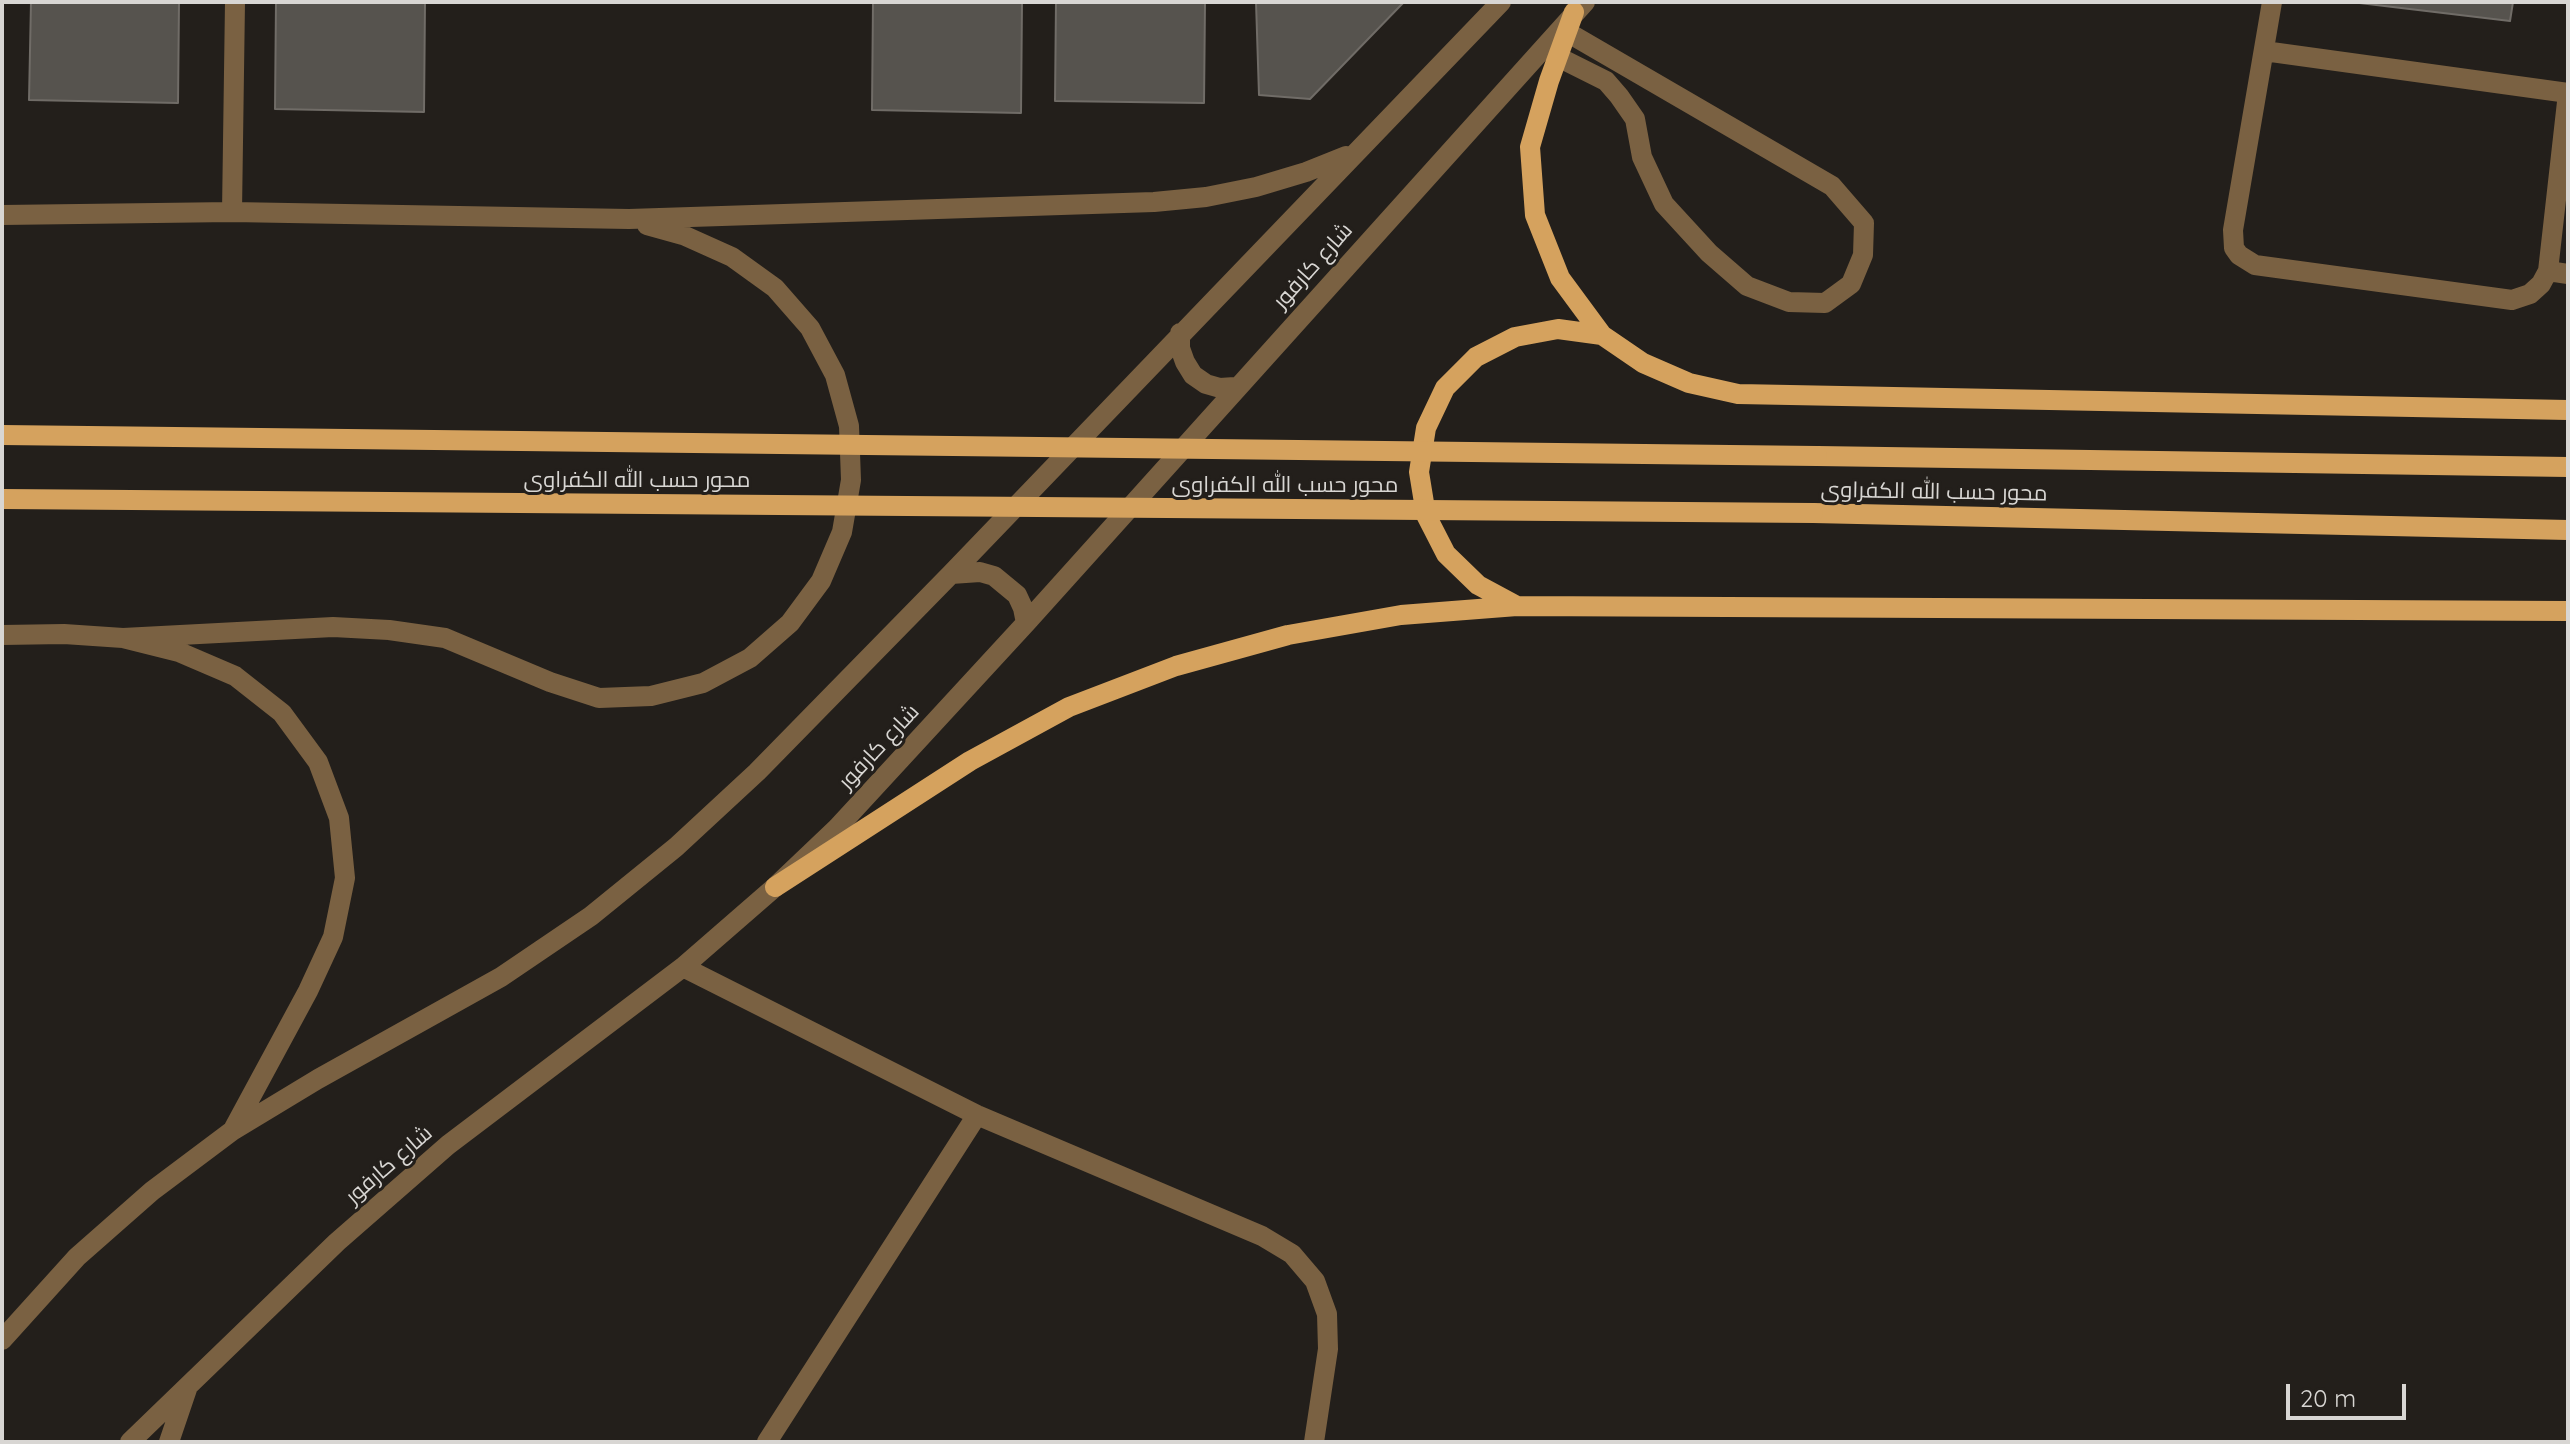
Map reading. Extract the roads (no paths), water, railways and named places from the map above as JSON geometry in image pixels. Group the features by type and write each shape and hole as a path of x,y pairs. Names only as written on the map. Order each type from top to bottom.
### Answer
{"main road":[{"path":"1580,7 1558,57 1530,147 1535,215 1560,278 1602,335 1643,363 1689,383 1738,394 2568,410"},
{"path":"1517,606 1478,585 1446,554 1426,515 1419,472 1426,428 1445,388 1476,357 1515,337 1558,329 1602,335"},
{"name":"محور حسب الله الكفراوى","path":"2,435 2568,467"},
{"name":"محور حسب الله الكفراوى","path":"2,499 1813,513 2568,530"},
{"path":"775,887 970,761 1069,707 1176,666 1288,635 1401,615 1517,606 2568,611"}],"street":[{"path":"232,212 235,2"},
{"path":"4,1335 77,1257 152,1191 232,1131 318,1079 501,977 591,916 676,847 757,772 951,574 1501,2"},
{"path":"2264,51 2568,93 2558,273 2530,294 2512,300 2255,265 2246,261 2234,248 2232,239 2272,2"},
{"name":"شارع كارفور","path":"130,1442 337,1242 448,1145 683,967 837,828 1026,623 1235,387 1580,7"},
{"path":"1558,57 1606,81 1619,96 1635,119 1642,157 1664,204 1709,253 1747,286 1789,302 1825,303 1851,284 1863,255 1864,223 1832,186 1567,32"},
{"path":"2,215 232,212 629,219 1154,202 1206,197 1256,187 1353,154"},
{"path":"2,635 64,634 123,638 333,627 389,630 445,638 550,682 599,698 651,696 703,683 750,658 790,623 821,581 842,532 851,480 849,426 835,375 810,328 775,288 732,257 683,235 629,219"},
{"path":"1180,333 1180,348 1193,375 1206,384 1220,388 1235,387"},
{"path":"951,574 980,572 994,576 1017,595 1026,623"},
{"path":"123,638 179,652 235,676 282,713 318,762 339,818 345,878 333,937 308,991 232,1131"},
{"path":"683,967 977,1115 1262,1236 1292,1254 1315,1281 1327,1314 1328,1349 1314,1442"},
{"path":"767,1442 977,1115"},
{"path":"169,1442 188,1385"}]}
